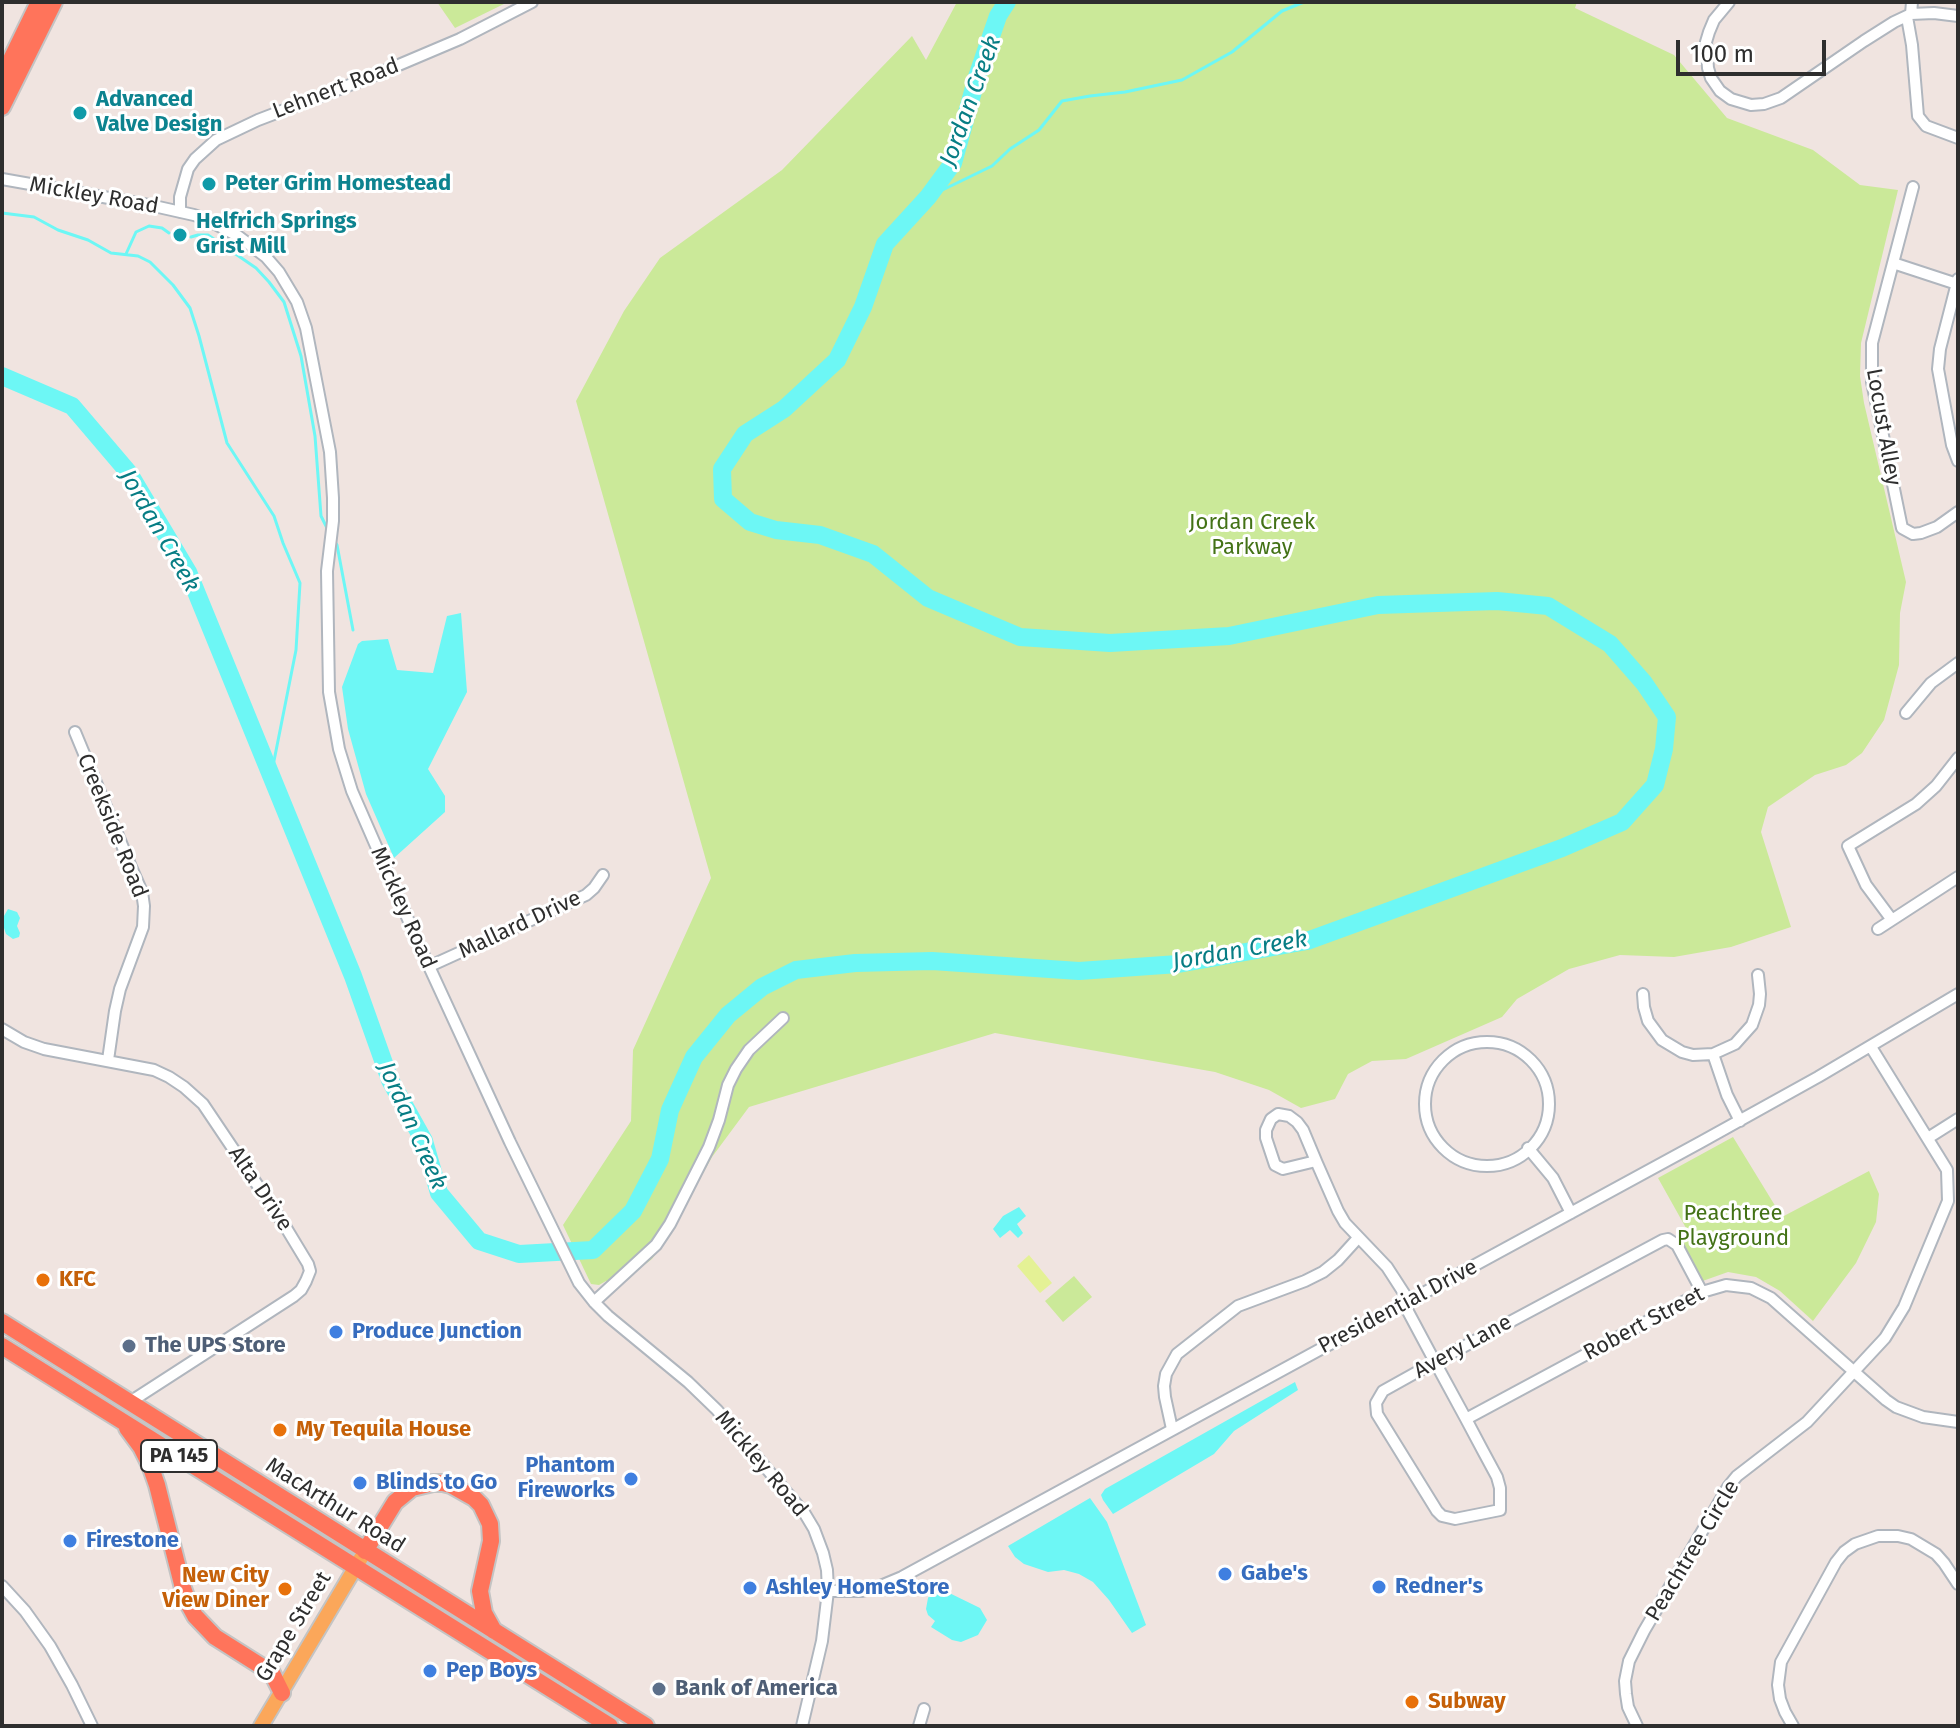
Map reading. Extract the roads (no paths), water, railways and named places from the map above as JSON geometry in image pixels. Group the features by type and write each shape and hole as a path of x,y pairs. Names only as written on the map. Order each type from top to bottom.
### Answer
{"highway":[{"path":"2,78 39,2"},
{"path":"2,107 54,2"},
{"name":"MacArthur Road","path":"2,1322 646,1726"},
{"name":"MacArthur Road","path":"2,1346 610,1726"},
{"path":"118,1418 141,1447 150,1465 183,1588 195,1616 215,1637 272,1673 282,1693"},
{"path":"365,1551 395,1502 412,1488 443,1483 474,1498 490,1524 491,1541 483,1574 481,1601 495,1632"}],"main road":[{"name":"Grape Street","path":"261,1726 365,1551"}],"street":[{"name":"Lehnert Road","path":"180,212 180,197 188,169 206,148 227,133 460,39 532,2"},
{"path":"1729,2 1714,20 1709,32 1706,42 1708,68 1720,91 1731,99 1751,105 1781,98 1894,22 1909,16 1934,13 1958,16"},
{"path":"1912,2 1909,16 1918,116 1926,126 1958,138"},
{"name":"Mickley Road","path":"2,179 208,220 266,257 297,302 306,328 330,452 333,487 333,521 327,571 329,692 339,749 360,811 510,1142 579,1283 594,1302 717,1410 805,1514 814,1529 827,1570 828,1591 822,1641 802,1726"},
{"name":"Locust Alley","path":"1913,187 1872,343 1872,382 1900,523 1907,532 1921,533 1937,527 1958,512"},
{"path":"1893,263 1957,282 1939,355 1938,374 1953,423 1958,461"},
{"path":"1906,713 1931,683 1958,663"},
{"name":"Creekside Road","path":"75,732 142,892 144,906 143,927 120,989 108,1060"},
{"path":"1892,920 1866,885 1848,846 1916,804 1936,786 1958,758"},
{"name":"Mallard Drive","path":"430,966 586,895 603,875"},
{"path":"1878,929 1958,877"},
{"path":"1643,994 1648,1021 1662,1040 1682,1052 1713,1054 1735,1044 1752,1025 1759,1005 1758,975"},
{"name":"Presidential Drive","path":"828,1591 862,1591 894,1581 1740,1121 1958,994"},
{"path":"594,1302 663,1235 709,1147 736,1069 749,1050 783,1018"},
{"name":"Alta Drive","path":"2,1029 44,1049 154,1070 169,1077 203,1104 308,1264 310,1271 301,1290 294,1296 130,1402"},
{"path":"1488,1042 1513,1047 1532,1060 1544,1079 1549,1103 1543,1128 1528,1148 1509,1161 1487,1166 1462,1162 1441,1147 1429,1128 1425,1105 1429,1083 1442,1064 1464,1048 1488,1042"},
{"name":"Peachtree Circle","path":"1637,1726 1626,1694 1629,1661 1728,1487 1737,1476 1807,1422 1885,1338 1904,1307 1948,1201 1947,1170 1871,1047"},
{"path":"1713,1054 1740,1121"},
{"path":"1316,1161 1283,1169 1275,1165 1266,1138 1271,1119 1283,1114 1297,1122 1303,1130 1338,1211 1358,1238 1387,1267 1466,1419"},
{"path":"1928,1138 1958,1119"},
{"path":"1528,1148 1553,1178 1571,1213"},
{"path":"1172,1429 1164,1386 1177,1354 1238,1306 1323,1272 1358,1238"},
{"name":"Avery Lane","path":"1466,1419 1497,1477 1500,1510 1455,1519 1442,1516 1437,1511 1377,1414 1376,1403 1383,1391 1663,1240 1668,1239 1677,1245 1702,1292"},
{"name":"Robert Street","path":"1466,1419 1702,1292 1726,1285 1740,1285 1771,1298 1854,1372"},
{"path":"1854,1372 1896,1407 1923,1417 1958,1422"},
{"path":"1793,1726 1780,1699 1781,1662 1844,1552 1855,1544 1878,1536 1911,1539 1936,1554 1958,1584"},
{"path":"2,1586 50,1646 92,1726"},
{"path":"919,1726 924,1709"}],"water":[{"path":"461,613 467,692 428,769 445,796 445,812 394,858 366,794 348,729 342,687 358,644 362,641 388,639 397,670 433,673 447,616"},
{"path":"8,909 17,912 20,918 17,926 19,937 13,939 4,928 4,916"},
{"path":"1019,1207 1026,1216 1017,1224 1023,1233 1018,1238 1010,1230 1000,1238 993,1229 1003,1216"},
{"path":"1295,1382 1298,1390 1234,1431 1214,1454 1113,1514 1103,1500 1101,1495 1105,1489"},
{"path":"1090,1498 1107,1522 1146,1625 1132,1633 1093,1582 1064,1570 1048,1572 1024,1564 1008,1546"},
{"path":"935,1586 980,1608 987,1620 978,1635 961,1642 931,1627 935,1621 926,1609"}],"waterway":[{"name":"Jordan Creek","path":"2,376 72,406 129,473 188,572 353,976 390,1080 424,1141 439,1193 479,1241 519,1254 593,1250 633,1211 660,1159 670,1110 694,1057 728,1015 762,987 796,970 855,963 932,961 1079,971 1178,964 1307,941 1562,848 1622,822 1655,785 1664,749 1667,717 1644,683 1610,644 1548,606 1497,601 1378,605 1229,636 1110,643 1020,637 928,598 873,554 820,535 776,530 750,522 723,499 722,469 745,434 784,409 837,360 863,307 885,244 928,197 953,163 977,77 998,16 1007,2"},
{"name":"Jordan Creek","path":"928,197 992,166 1010,149 1039,130 1062,101 1182,80 1232,52 1282,11 1304,2"},
{"path":"2,213 34,217 111,253 138,256 150,262 190,308 227,443 274,516 300,583 296,650 271,776"},
{"path":"126,254 136,232 149,226 162,228 169,233"},
{"path":"191,237 208,235 256,268 284,302 301,356 315,436 321,516 328,530"},
{"path":"334,540 353,630"}],"place":[{"name":"Advanced Valve Design","path":"80,113"},
{"name":"Peter Grim Homestead","path":"209,184"},
{"name":"Helfrich Springs Grist Mill","path":"180,235"},
{"name":"KFC","path":"43,1280"},
{"name":"Produce Junction","path":"336,1332"},
{"name":"The UPS Store","path":"129,1346"},
{"name":"My Tequila House","path":"280,1430"},
{"name":"Phantom Fireworks","path":"631,1479"},
{"name":"Blinds to Go","path":"360,1483"},
{"name":"Firestone","path":"70,1541"},
{"name":"Gabe's","path":"1225,1574"},
{"name":"Redner's","path":"1379,1587"},
{"name":"Ashley HomeStore","path":"750,1588"},
{"name":"New City View Diner","path":"285,1589"},
{"name":"Pep Boys","path":"430,1671"},
{"name":"Bank of America","path":"659,1689"},
{"name":"Subway","path":"1412,1702"}],"park label":[{"name":"Jordan Creek Parkway","path":"1252,536"},
{"name":"Peachtree Playground","path":"1733,1226"}]}
